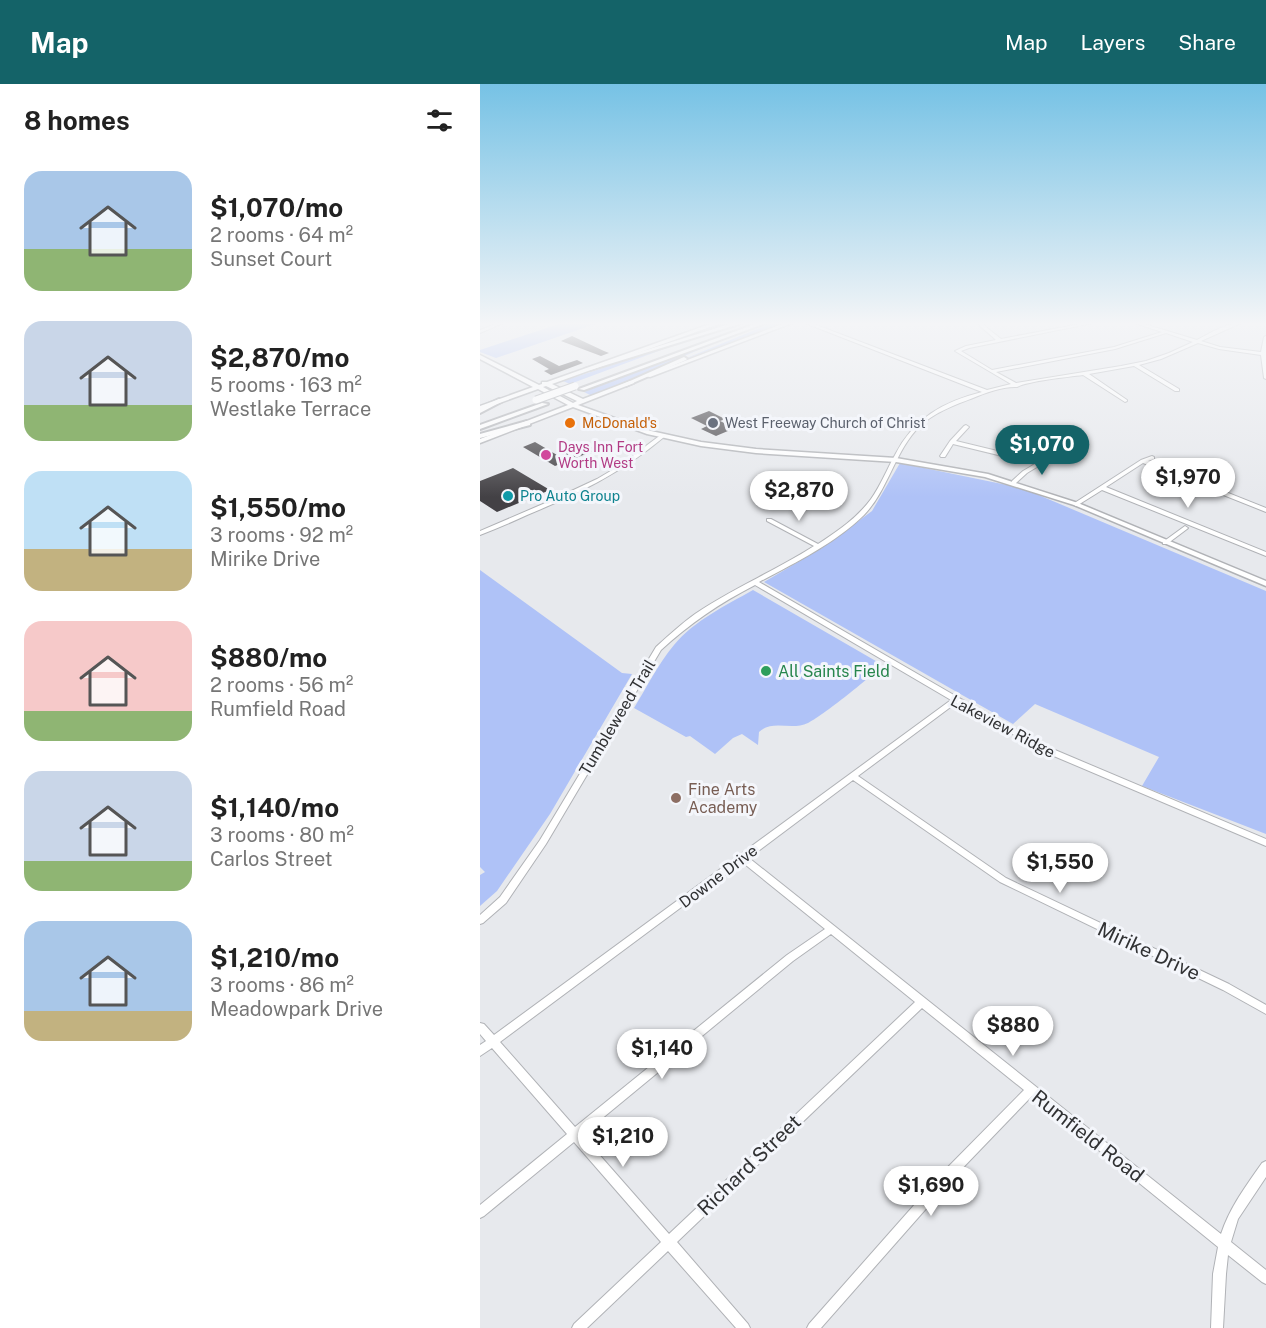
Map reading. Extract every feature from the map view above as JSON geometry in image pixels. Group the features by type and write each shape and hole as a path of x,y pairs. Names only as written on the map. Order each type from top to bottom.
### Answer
{"highway":[{"path":"480,427 596,381"},
{"path":"578,388 598,381"},
{"path":"624,385 633,381"},
{"path":"480,410 499,401"},
{"path":"480,420 540,402"},
{"path":"480,436 527,423"}],"main road":[{"path":"526,381 573,405"},
{"path":"538,381 614,421 662,436 756,452 896,460 964,470 1014,482 1076,504 1266,584"},
{"path":"499,401 555,381"},
{"path":"480,441 573,405 583,404 635,381"}],"street":[{"path":"959,381 988,392"},
{"path":"1009,381 1017,386"},
{"name":"Tumbleweed Trail","path":"480,920 503,900 537,851 658,649 677,630 697,615 818,546 848,525 875,498 912,431 927,417 957,402 988,392 1045,381"},
{"path":"1095,381 1125,401"},
{"path":"1162,381 1177,390"},
{"path":"943,456 966,427"},
{"path":"480,533 579,489 640,453 662,436"},
{"path":"952,442 1039,463"},
{"path":"1014,482 1057,453"},
{"path":"1076,504 1143,461 1152,458"},
{"path":"1143,461 1266,510"},
{"path":"1102,488 1266,554"},
{"path":"769,520 818,546"},
{"path":"1165,543 1185,528"},
{"name":"Lakeview Ridge","path":"754,582 956,700 1080,765 1266,843"},
{"name":"Downe Drive","path":"480,1051 956,700"},
{"name":"Mirike Drive","path":"852,776 1003,880 1226,987 1266,1010"},
{"name":"Rumfield Road","path":"743,858 1266,1278"},
{"path":"480,1212 573,1133 790,958 831,930"},
{"name":"Richard Street","path":"578,1328 922,1002"},
{"path":"480,1027 744,1328"},
{"path":"813,1328 950,1173 1030,1090"},
{"path":"1217,1328 1224,1243 1232,1220 1266,1167"}],"shaded area":[{"path":"612,381 627,381 592,396 584,392"},
{"path":"900,463 1022,488 1266,591 1266,834 1142,786 1159,757 1035,704 1013,724 764,582 822,548 872,511"},
{"path":"480,570 622,673 632,674 550,814 497,891 480,906 480,875 485,872 480,867"},
{"name":"All Saints Field","path":"753,590 881,664 848,695 808,723 764,728 759,732 758,745 742,734 733,738 715,754 690,736 686,737 634,708 663,660 682,636 711,614"}],"building":[{"name":"West Freeway Church of Christ","path":"709,411 725,419 720,421 735,428 716,436 701,429 707,426 691,418"},
{"name":"Days Inn Fort Worth West","path":"535,442 557,455 587,445 596,450 555,466 523,447"},
{"name":"Pro Auto Group","path":"513,468 550,490 497,512 480,501 480,481"}],"place":[{"name":"McDonald's","path":"570,423"},
{"name":"West Freeway Church of Christ","path":"713,423"},
{"name":"Days Inn Fort Worth West","path":"546,455"},
{"name":"Pro Auto Group","path":"508,496"},
{"name":"All Saints Field","path":"766,671"},
{"name":"Fine Arts Academy","path":"676,798"}]}
